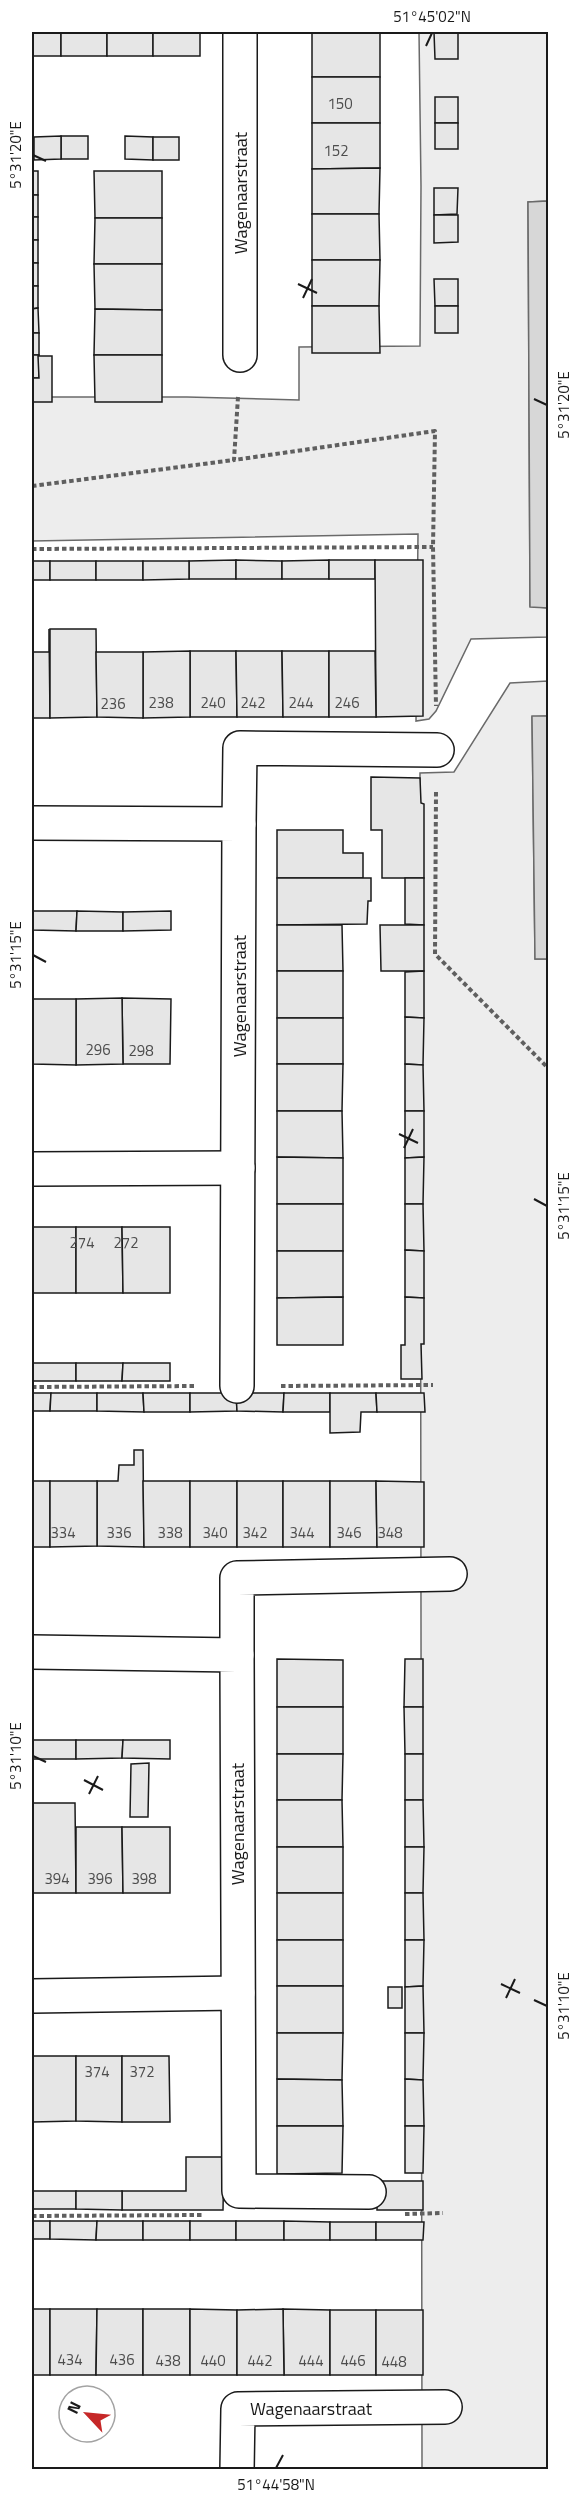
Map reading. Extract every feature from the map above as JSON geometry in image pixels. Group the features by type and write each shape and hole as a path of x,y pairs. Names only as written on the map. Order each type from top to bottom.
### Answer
{"street":[{"name":"Wagenaarstraat","path":"240,32 240,355"},
{"name":"Wagenaarstraat","path":"237,1386 240,748 437,750"},
{"path":"32,824 239,824"},
{"path":"32,1169 238,1168"},
{"name":"Wagenaarstraat","path":"369,2192 239,2192 237,1578 450,1574"},
{"path":"32,1652 237,1655"},
{"path":"32,1996 238,1993"},
{"name":"Wagenaarstraat","path":"237,2469 238,2409 445,2407"}],"path":[{"path":"234,460 240,355"},
{"path":"32,486 435,431 433,547 437,750 435,954 549,1068"},
{"path":"32,549 433,547"}],"shaded area":[{"path":"419,32 548,32 548,201 528,202 530,606 548,608 548,637 471,639 436,711 429,719 416,721 418,534 32,541 32,397 299,400 299,347 420,346"},
{"path":"548,201 548,608 530,607 528,202"},
{"path":"548,681 548,716 532,717 535,959 548,959 548,2469 422,2469 420,773 454,772 510,683"},
{"path":"532,716 548,716 548,959 535,959"}],"building":[{"path":"32,32 61,32 61,56 32,56"},
{"path":"61,32 107,32 107,56 61,56"},
{"path":"107,32 153,32 153,56 107,56"},
{"path":"153,32 200,32 200,56 153,56"},
{"path":"312,32 380,32 380,77 312,77"},
{"path":"434,32 458,32 458,59 435,59"},
{"path":"312,77 380,77 380,123 312,123"},
{"path":"435,97 458,97 458,123 435,123"},
{"path":"312,123 380,123 380,168 312,169"},
{"path":"435,123 458,123 458,149 435,149"},
{"path":"61,136 88,136 88,159 61,159"},
{"path":"61,136 61,159 34,160 34,137"},
{"path":"125,136 153,137 153,160 125,159"},
{"path":"153,137 179,137 179,160 153,160"},
{"path":"380,168 379,214 312,214 312,169"},
{"path":"32,171 38,171 38,195 32,195"},
{"path":"94,171 162,171 162,218 95,218"},
{"path":"434,188 458,188 457,214 434,215"},
{"path":"32,195 38,195 38,217 32,217"},
{"path":"312,214 379,214 380,260 312,260"},
{"path":"434,215 458,215 458,242 434,243"},
{"path":"32,217 38,217 38,240 32,240"},
{"path":"95,218 162,218 162,264 94,264"},
{"path":"32,240 38,240 38,263 32,263"},
{"path":"312,260 380,260 379,306 312,306"},
{"path":"32,263 38,263 38,286 32,286"},
{"path":"94,264 162,264 162,310 95,309"},
{"path":"434,279 458,279 458,306 435,306"},
{"path":"32,286 38,286 38,308 32,309"},
{"path":"312,306 379,306 380,353 312,353"},
{"path":"435,306 458,306 458,333 435,333"},
{"path":"38,308 39,333 32,333 32,309"},
{"path":"95,309 162,310 162,355 94,355"},
{"path":"32,333 39,333 39,355 32,355"},
{"path":"32,355 39,355 39,378 32,378"},
{"path":"94,355 162,355 162,402 95,402"},
{"path":"38,356 52,356 52,402 32,402 32,378 39,378"},
{"path":"236,560 236,579 189,579 189,561"},
{"path":"236,560 282,561 282,579 236,579"},
{"path":"329,560 329,579 282,579 282,561"},
{"path":"329,560 375,560 375,579 329,579"},
{"path":"375,560 423,560 423,716 376,717"},
{"path":"32,561 50,561 50,580 32,580"},
{"path":"50,561 96,561 96,580 50,580"},
{"path":"96,561 143,561 143,580 96,580"},
{"path":"143,561 189,561 189,579 143,580"},
{"path":"49,629 50,718 32,718 32,652 49,652"},
{"path":"50,629 96,629 97,717 50,718"},
{"path":"190,651 236,651 237,717 190,717"},
{"path":"190,651 190,717 143,718 143,652"},
{"path":"236,651 282,651 283,717 237,717"},
{"path":"282,651 329,651 329,717 283,717"},
{"path":"329,651 375,651 376,717 329,717"},
{"path":"96,652 143,652 143,718 97,717"},
{"path":"371,777 420,778 421,803 424,804 424,878 382,878 382,830 371,830"},
{"path":"277,830 343,830 343,853 363,853 363,878 277,878"},
{"path":"277,878 371,878 371,901 368,901 367,924 277,925"},
{"path":"405,878 424,878 424,925 405,924"},
{"path":"32,911 77,911 76,931 32,930"},
{"path":"77,911 123,912 123,931 76,931"},
{"path":"171,911 171,930 123,931 123,912"},
{"path":"277,925 342,925 343,971 277,971"},
{"path":"380,925 424,925 424,971 381,971"},
{"path":"277,971 343,971 343,1018 277,1018"},
{"path":"424,971 424,1018 405,1017 405,972"},
{"path":"122,998 171,999 170,1064 123,1064"},
{"path":"122,998 123,1064 76,1065 76,999"},
{"path":"32,999 76,999 76,1065 32,1064"},
{"path":"405,1017 424,1018 423,1065 405,1064"},
{"path":"277,1018 343,1018 343,1064 277,1064"},
{"path":"277,1064 343,1064 342,1111 277,1111"},
{"path":"405,1064 423,1065 424,1111 405,1111"},
{"path":"277,1111 342,1111 343,1158 277,1157"},
{"path":"405,1111 424,1111 424,1157 405,1158"},
{"path":"277,1157 343,1158 343,1204 277,1204"},
{"path":"424,1157 423,1204 405,1204 405,1158"},
{"path":"277,1204 343,1204 343,1251 277,1251"},
{"path":"405,1204 423,1204 424,1251 405,1250"},
{"path":"32,1227 76,1227 76,1293 32,1293"},
{"path":"76,1227 122,1227 123,1293 76,1293"},
{"path":"122,1227 170,1227 170,1293 123,1293"},
{"path":"405,1250 424,1251 424,1298 405,1297"},
{"path":"277,1251 343,1251 343,1297 277,1298"},
{"path":"343,1297 343,1345 277,1345 277,1298"},
{"path":"405,1297 424,1298 424,1344 421,1344 422,1379 401,1379 401,1345 405,1345"},
{"path":"32,1363 76,1363 76,1381 32,1381"},
{"path":"76,1363 123,1363 122,1381 76,1381"},
{"path":"123,1363 170,1363 170,1381 122,1381"},
{"path":"32,1393 51,1393 50,1411 32,1411"},
{"path":"51,1393 97,1393 97,1411 50,1411"},
{"path":"97,1393 143,1393 144,1412 97,1411"},
{"path":"143,1393 190,1393 190,1412 144,1412"},
{"path":"190,1393 236,1393 237,1411 190,1412"},
{"path":"236,1393 284,1393 283,1412 237,1411"},
{"path":"284,1393 330,1393 330,1412 283,1412"},
{"path":"330,1393 376,1393 377,1412 361,1412 360,1432 330,1433"},
{"path":"376,1393 424,1393 425,1412 377,1412"},
{"path":"134,1450 143,1450 144,1547 97,1546 97,1481 118,1481 119,1465 134,1465"},
{"path":"32,1481 50,1481 50,1547 32,1547"},
{"path":"50,1481 97,1481 97,1546 50,1547"},
{"path":"143,1481 190,1481 190,1547 144,1547"},
{"path":"190,1481 237,1481 237,1547 190,1547"},
{"path":"237,1481 283,1481 283,1547 237,1547"},
{"path":"283,1481 330,1481 330,1547 283,1547"},
{"path":"330,1481 376,1481 377,1547 330,1547"},
{"path":"376,1481 424,1482 424,1547 377,1547"},
{"path":"277,1659 343,1660 343,1707 277,1707"},
{"path":"405,1659 423,1659 423,1707 404,1707"},
{"path":"277,1707 343,1707 343,1754 277,1754"},
{"path":"404,1707 423,1707 423,1754 405,1754"},
{"path":"32,1740 76,1740 76,1759 32,1759"},
{"path":"76,1740 123,1740 122,1758 76,1759"},
{"path":"123,1740 170,1740 170,1759 122,1758"},
{"path":"277,1754 343,1754 342,1800 277,1800"},
{"path":"405,1754 423,1754 423,1800 405,1800"},
{"path":"149,1763 148,1817 130,1817 131,1764"},
{"path":"277,1800 342,1800 343,1847 277,1847"},
{"path":"405,1800 423,1800 424,1847 405,1847"},
{"path":"32,1803 75,1803 76,1893 32,1893"},
{"path":"76,1827 122,1827 123,1893 76,1893"},
{"path":"122,1827 170,1827 170,1893 123,1893"},
{"path":"277,1847 343,1847 343,1893 277,1893"},
{"path":"405,1847 424,1847 423,1893 405,1893"},
{"path":"277,1893 343,1893 343,1940 277,1940"},
{"path":"405,1893 423,1893 424,1940 405,1940"},
{"path":"277,1940 343,1940 343,1986 277,1986"},
{"path":"405,1940 424,1940 423,1986 405,1987"},
{"path":"277,1986 343,1986 343,2033 277,2033"},
{"path":"423,1986 424,2033 405,2033 405,1987"},
{"path":"388,1987 402,1987 402,2008 388,2008"},
{"path":"277,2033 343,2033 342,2080 277,2079"},
{"path":"405,2033 424,2033 423,2080 405,2079"},
{"path":"32,2056 76,2056 76,2121 32,2122"},
{"path":"76,2056 122,2056 122,2122 76,2121"},
{"path":"122,2056 169,2056 170,2122 122,2122"},
{"path":"277,2079 342,2080 343,2126 277,2126"},
{"path":"405,2079 423,2080 424,2126 405,2126"},
{"path":"277,2126 343,2126 342,2173 277,2174"},
{"path":"405,2126 424,2126 423,2173 405,2173"},
{"path":"186,2157 224,2157 223,2210 122,2210 122,2191 186,2191"},
{"path":"377,2181 423,2181 423,2210 377,2210"},
{"path":"32,2191 76,2191 76,2209 32,2209"},
{"path":"76,2191 122,2191 122,2210 76,2209"},
{"path":"32,2221 50,2221 50,2239 32,2239"},
{"path":"50,2221 97,2221 96,2240 50,2239"},
{"path":"97,2221 143,2221 143,2240 96,2240"},
{"path":"143,2221 190,2221 190,2240 143,2240"},
{"path":"190,2221 236,2221 236,2240 190,2240"},
{"path":"236,2221 284,2221 284,2240 236,2240"},
{"path":"284,2221 330,2222 330,2240 284,2240"},
{"path":"330,2222 376,2222 376,2240 330,2240"},
{"path":"376,2222 424,2222 423,2240 376,2240"},
{"path":"32,2309 50,2309 50,2375 32,2375"},
{"path":"50,2309 97,2309 96,2375 50,2375"},
{"path":"97,2309 143,2309 143,2375 96,2375"},
{"path":"143,2309 190,2309 190,2375 143,2375"},
{"path":"190,2309 237,2310 237,2375 190,2375"},
{"path":"283,2309 330,2310 330,2375 284,2375"},
{"path":"283,2309 284,2375 237,2375 237,2310"},
{"path":"330,2310 376,2310 376,2375 330,2375"},
{"path":"376,2310 423,2310 423,2375 376,2375"}]}
